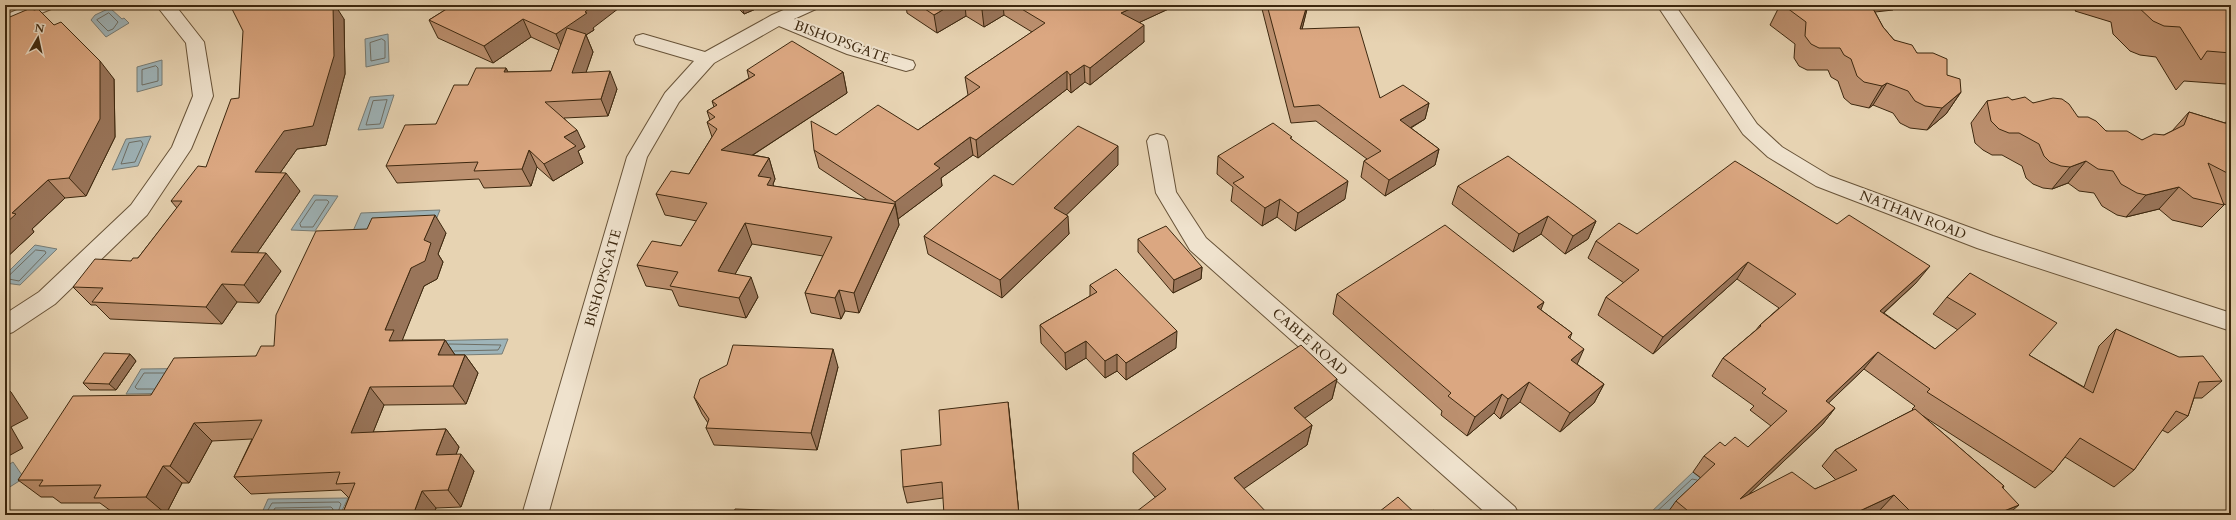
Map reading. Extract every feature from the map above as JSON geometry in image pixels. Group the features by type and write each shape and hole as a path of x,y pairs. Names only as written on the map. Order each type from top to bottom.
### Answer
{"street":[{"path":"5,22 45,5"},
{"path":"5,326 47,298 139,210 181,149 203,96 195,42 165,5"},
{"name":"BISHOPSGATE","path":"535,515 637,157 672,98 707,59 778,19 810,5"},
{"name":"NATHAN ROAD","path":"1666,5 1750,129 1775,152 1823,181 1985,242 2231,322"},
{"name":"BISHOPSGATE","path":"778,19 854,50 906,65"},
{"path":"643,40 707,59"},
{"name":"CABLE ROAD","path":"1157,141 1166,192 1198,244 1506,515"}],"water":[{"path":"110,8 129,23 106,37 91,20 95,15"},
{"path":"388,34 389,62 366,67 365,39"},
{"path":"162,60 162,85 137,92 137,67"},
{"path":"394,95 383,128 358,130 370,97"},
{"path":"151,136 138,166 112,170 126,139"},
{"path":"314,195 338,196 315,231 291,230"},
{"path":"440,210 433,227 353,231 361,213"},
{"path":"35,245 57,249 20,285 5,283 5,275"},
{"path":"508,339 502,354 417,356 424,341"},
{"path":"225,368 181,393 126,394 141,369"},
{"path":"13,462 24,478 5,490 5,467"},
{"path":"1693,472 1704,481 1667,515 1648,515"},
{"path":"348,498 340,515 261,515 268,499"}],"building":[{"path":"230,5 333,5 334,56 313,126 284,131 255,172 286,173 231,252 266,253 244,285 222,284 206,307 92,302 103,288 73,287 95,259 131,261 133,258 138,258 182,201 171,201 198,166 206,167 231,99 239,98 243,31"},
{"path":"453,5 593,5 585,12 587,13 556,34 523,19 484,46 429,20"},
{"path":"919,5 951,5 934,15"},
{"path":"975,5 990,5 982,10"},
{"path":"1015,5 1139,5 1121,13 1144,25 1090,68 1084,65 1070,75 1067,71 976,140 970,137 934,164 940,168 895,202 814,150 811,121 836,135 878,105 918,130 980,87 965,77 1045,23"},
{"path":"1267,5 1307,5 1300,29 1359,27 1380,98 1403,85 1429,103 1400,120 1439,149 1389,180 1364,161 1381,151 1319,105 1294,107"},
{"path":"1783,5 1871,5 1883,27 1894,40 1912,45 1917,53 1933,53 1947,59 1947,75 1960,79 1961,92 1942,108 1925,106 1915,101 1908,91 1887,83 1882,86 1864,82 1857,76 1851,59 1844,55 1840,48 1819,48 1811,44 1805,36 1806,22"},
{"path":"2136,5 2231,5 2231,53 2207,51 2201,60 2180,27 2164,26 2153,21"},
{"path":"31,8 34,10 38,9 54,25 61,22 100,61 100,119 69,178 48,180 12,213 16,214 5,224 5,129 9,74 5,69 5,19"},
{"path":"567,28 586,34 572,73 610,71 601,99 545,102 577,130 564,137 576,146 544,164 529,150 522,169 474,171 478,162 386,166 405,125 436,124 454,85 468,85 476,68 506,68 504,72 551,71"},
{"path":"792,41 843,72 721,150 769,158 758,176 771,178 767,185 895,204 854,293 839,290 835,298 805,293 832,237 745,223 718,271 751,277 739,298 670,286 678,272 637,265 652,241 681,246 707,203 656,194 671,171 689,174 717,129 707,122 715,117 707,111 717,105 712,101 755,75 747,70"},
{"path":"2008,97 2012,100 2025,97 2033,103 2053,98 2062,99 2069,104 2078,117 2088,117 2096,121 2106,131 2127,131 2142,140 2154,134 2164,135 2184,125 2189,112 2228,124 2230,117 2231,175 2208,163 2224,205 2193,198 2179,187 2146,195 2137,193 2121,184 2113,171 2098,169 2086,161 2070,167 2061,166 2050,162 2044,156 2039,144 2019,133 2009,133 1999,129 1991,121 1987,101"},
{"path":"1273,123 1292,137 1290,138 1348,181 1298,213 1280,199 1265,208 1233,183 1244,177 1218,156"},
{"path":"1078,126 1118,146 1054,208 1068,216 1000,280 924,236 994,175 1013,185"},
{"path":"1508,156 1596,221 1573,236 1548,216 1519,234 1458,186"},
{"path":"1735,161 1837,224 1849,215 1930,266 1880,311 1935,349 1976,314 1947,297 1970,273 2057,323 2029,355 2093,393 2116,329 2179,357 2203,356 2222,381 2199,382 2188,416 2176,411 2134,470 2080,438 2053,472 1927,392 1930,389 1878,352 1826,401 1835,408 1740,499 1792,472 1815,489 1857,470 1835,450 1915,409 2004,486 2002,487 2019,505 2004,511 2008,515 1914,515 1894,495 1851,515 1693,515 1676,501 1715,464 1704,456 1720,442 1725,446 1735,437 1748,447 1787,411 1762,393 1766,389 1723,358 1796,294 1748,262 1663,337 1606,297 1639,270 1596,241 1619,223 1637,234"},
{"path":"435,215 424,240 431,243 425,261 411,268 385,330 394,330 389,341 445,340 438,355 465,355 453,386 370,387 351,433 446,429 436,455 461,454 448,490 422,491 413,515 342,515 355,483 336,484 340,472 234,477 262,420 194,423 170,466 163,466 146,497 94,498 101,485 39,486 43,480 18,480 73,396 151,395 174,358 256,356 261,346 274,346 276,315 316,231 367,229 372,218"},
{"path":"1445,225 1544,302 1537,307 1572,333 1568,337 1584,349 1571,360 1604,384 1570,413 1529,382 1508,399 1502,394 1475,417 1448,396 1451,393 1337,294"},
{"path":"1166,226 1202,267 1174,280 1138,239"},
{"path":"1116,269 1177,331 1126,363 1117,354 1105,361 1086,341 1065,353 1040,325 1097,292 1090,285"},
{"path":"733,345 833,349 811,433 706,428 709,419 694,397 700,379 727,365"},
{"path":"1301,345 1337,379 1294,408 1312,425 1234,478 1269,515 1132,515 1166,489 1133,453"},
{"path":"104,353 130,354 109,384 83,383"},
{"path":"1008,402 1019,515 944,515 942,482 903,487 901,450 941,445 939,410"},
{"path":"1398,497 1417,515 1375,515"},
{"path":"735,509 796,511 795,515 733,515"},
{"path":"1434,510 1439,515 1427,515"}]}
